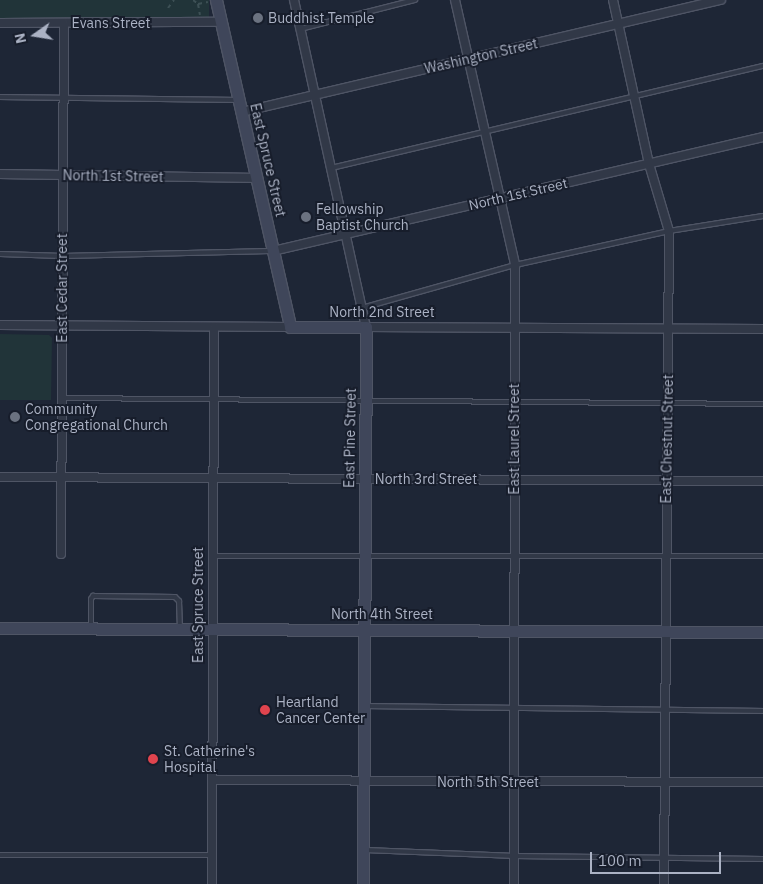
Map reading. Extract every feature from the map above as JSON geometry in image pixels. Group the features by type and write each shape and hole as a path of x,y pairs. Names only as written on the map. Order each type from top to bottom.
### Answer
{"street":[{"name":"East Spruce Street","path":"216,0 290,327"},
{"name":"East Pine Street","path":"294,0 366,326 362,884"},
{"name":"East Laurel Street","path":"455,0 515,265 514,884"},
{"name":"East Chestnut Street","path":"613,0 649,164 669,231 664,884"},
{"name":"Washington Street","path":"242,112 721,0"},
{"name":"Evans Street","path":"0,23 221,22"},
{"name":"East Cedar Street","path":"61,554 64,23"},
{"name":"North 1st Street","path":"273,251 763,137"},
{"name":"North 1st Street","path":"0,174 256,178"},
{"name":"North 2nd Street","path":"0,325 763,329"},
{"name":"East Spruce Street","path":"212,884 214,327"},
{"name":"North 3rd Street","path":"0,477 763,481"},
{"name":"North 4th Street","path":"0,628 763,632"},
{"name":"North 5th Street","path":"213,780 763,782"}],"lane":[{"path":"300,29 415,0"},
{"path":"331,168 763,66"},
{"path":"0,98 239,100"},
{"path":"362,308 515,265 669,231 763,216"},
{"path":"0,254 63,256 273,251"},
{"path":"62,398 763,404"},
{"path":"213,556 763,556"},
{"path":"91,628 91,599 93,596 175,597 179,601 180,628"},
{"path":"363,706 665,708 763,711"},
{"path":"363,850 514,856 763,859"},
{"path":"0,855 212,855"}],"path":[{"path":"168,8 174,0"},
{"path":"193,0 198,4 202,22"}],"green space":[{"path":"0,0 209,0 209,18 0,18"},
{"path":"0,334 49,335 52,338 51,400 0,400"}],"place":[{"name":"Buddhist Temple","path":"258,18"},
{"name":"Fellowship Baptist Church","path":"306,217"},
{"name":"Community Congregational Church","path":"15,417"},
{"name":"Heartland Cancer Center","path":"265,710"},
{"name":"St. Catherine's Hospital","path":"153,759"}]}
